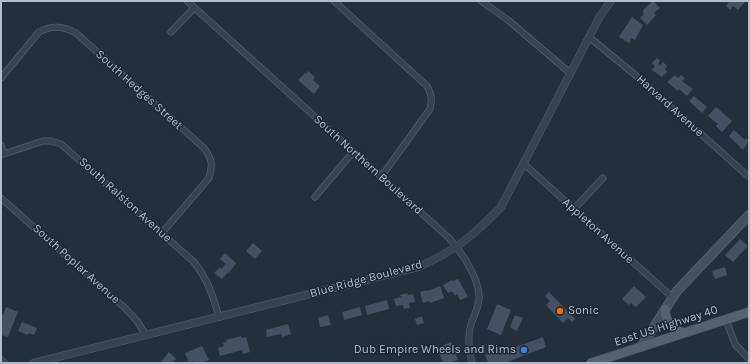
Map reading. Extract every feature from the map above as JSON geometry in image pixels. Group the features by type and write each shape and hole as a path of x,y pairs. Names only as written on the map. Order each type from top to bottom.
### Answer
{"main road":[{"path":"641,347 677,291 749,215"},
{"path":"665,309 667,321 677,331 684,333"},
{"name":"East US Highway 40","path":"591,363 749,312"}],"street":[{"name":"South Northern Boulevard","path":"186,1 450,238 457,247 479,287 479,301 470,326 468,348 472,363"},
{"path":"334,1 427,86 432,98 430,109 381,177"},
{"path":"481,1 508,20 570,74"},
{"name":"Blue Ridge Boulevard","path":"34,363 418,267 457,247 480,229 501,207 608,2"},
{"path":"171,32 194,8"},
{"name":"South Hedges Street","path":"1,78 39,32 54,26 68,29 81,38 204,148 209,155 212,166 209,178 162,233"},
{"name":"Harvard Avenue","path":"589,37 634,74 749,177"},
{"name":"South Ralston Avenue","path":"1,144 3,155 43,141 51,140 61,144 194,262 202,272 211,289 219,317"},
{"path":"315,197 353,152"},
{"name":"Appleton Avenue","path":"524,164 673,298"},
{"path":"574,209 603,178"},
{"name":"South Poplar Avenue","path":"1,198 126,309 137,321 146,335"},
{"path":"726,320 735,344 749,358"},
{"path":"1,360 4,363"}],"building":[{"path":"653,1 660,8 654,13 656,15 647,25 640,18 644,14 644,9"},
{"path":"728,1 746,1 738,10 733,6 730,10 726,6 729,2"},
{"path":"632,17 643,25 635,40 632,38 629,43 619,37"},
{"path":"657,58 660,61 658,63 660,65 663,62 667,66 665,69 667,72 662,77 652,70 655,66 652,63"},
{"path":"308,71 315,77 313,80 320,86 314,94 298,80"},
{"path":"675,75 678,78 681,75 685,78 682,81 693,89 687,96 667,82"},
{"path":"694,96 707,107 702,113 689,101"},
{"path":"716,107 732,121 722,132 716,126 718,124 708,116"},
{"path":"734,130 745,140 746,138 749,141 743,150 729,136"},
{"path":"740,239 748,246 733,262 725,255"},
{"path":"253,243 262,251 255,259 246,251"},
{"path":"225,253 236,263 229,273 228,272 222,279 214,273 226,264 220,259"},
{"path":"725,267 727,275 715,279 712,271"},
{"path":"458,279 468,297 460,300 457,294 455,296 452,291 448,293 443,285 452,280"},
{"path":"440,286 444,298 430,303 429,301 423,303 420,292"},
{"path":"634,286 646,297 636,307 631,303 629,305 622,299"},
{"name":"Sonic","path":"549,292 575,319 572,322 568,318 563,323 546,305 550,301 545,296"},
{"path":"407,293 408,295 413,294 415,302 409,303 410,308 404,309 403,305 396,306 394,299"},
{"path":"387,300 389,309 367,315 365,306"},
{"path":"497,304 511,310 501,335 487,329"},
{"path":"6,307 18,312 8,337 1,335 1,314 3,315"},
{"path":"360,307 362,315 344,320 342,312"},
{"path":"328,315 331,325 320,327 318,318"},
{"path":"515,315 523,318 517,331 510,327"},
{"path":"422,316 424,323 417,325 415,319"},
{"path":"22,322 37,328 34,335 29,333 28,335 18,331"},
{"path":"288,324 291,334 282,337 281,334 267,337 266,330"},
{"path":"241,336 242,338 246,337 250,352 243,354 242,350 220,356 218,348 224,346 223,343 227,342 226,340"},
{"name":"Dub Empire Wheels and Rims","path":"543,337 546,347 505,363 488,363 485,355 501,348 503,352"},
{"path":"451,342 458,360 450,363 443,363 437,348"},
{"path":"202,346 209,360 202,363 194,363 193,361 189,363 185,353"},
{"path":"169,352 176,359 173,362 175,363 160,363"}],"place":[{"name":"Sonic","path":"560,311"},
{"name":"Dub Empire Wheels and Rims","path":"524,350"}]}
